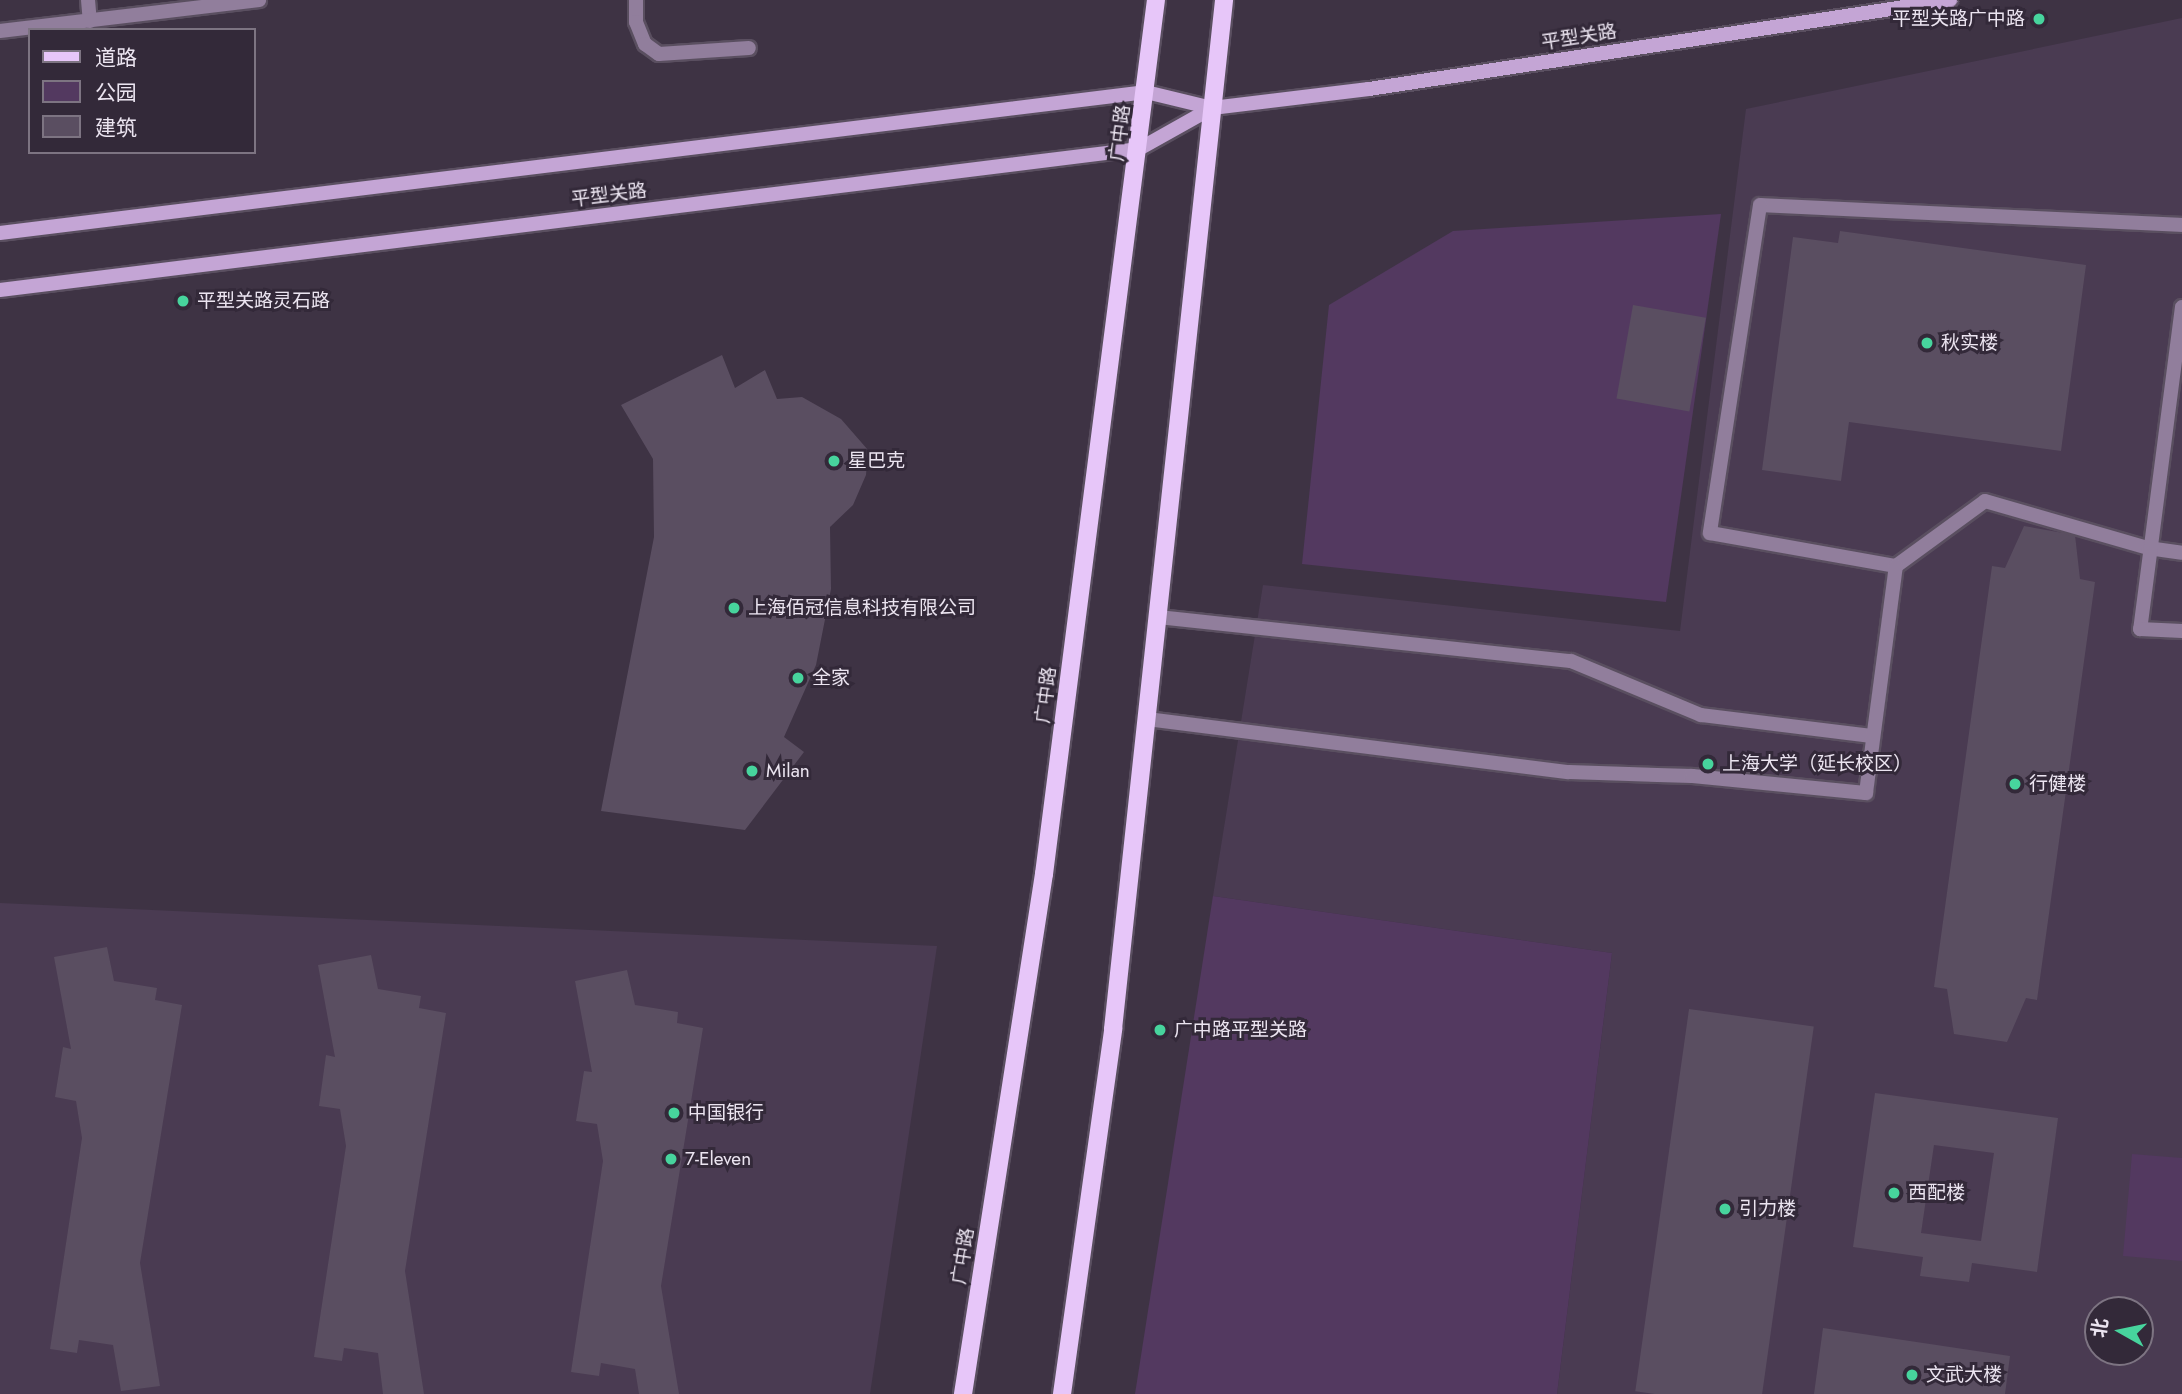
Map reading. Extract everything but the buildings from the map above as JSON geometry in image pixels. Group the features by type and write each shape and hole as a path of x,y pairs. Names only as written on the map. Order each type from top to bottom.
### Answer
{"main road":[{"name":"广中路","path":"962,1394 1044,874 1156,0"},
{"path":"1062,1394 1113,1029 1224,0"}],"street":[{"path":"88,0 90,21"},
{"path":"0,31 260,0"},
{"path":"636,0 636,22 645,44 659,54 749,48"},
{"name":"平型关路","path":"0,233 1146,92 1212,108 1369,89 1950,0"},
{"name":"平型关路","path":"0,290 1139,149 1212,108"},
{"path":"1896,566 1710,533 1760,205 2182,225"},
{"path":"2182,307 2148,548 2140,629 2182,631"},
{"path":"1147,719 1569,772 1692,776 1866,793 1896,566 1985,500 2148,548 2182,553"},
{"path":"1158,617 1571,661 1701,715 1873,736"}],"shaded area":[{"name":"上海大学（延长校区）","path":"2182,18 2182,1394 1557,1394 1612,953 1213,896 1263,585 1680,631 1746,109"},
{"path":"0,903 937,946 870,1394 0,1394"}],"green space":[{"path":"1721,214 1666,602 1302,564 1329,305 1453,231"},
{"path":"1213,896 1612,953 1557,1394 1135,1394"},
{"path":"2132,1154 2182,1158 2182,1261 2123,1256"}],"place":[{"name":"平型关路广中路","path":"2039,19"},
{"name":"平型关路灵石路","path":"183,301"},
{"name":"秋实楼","path":"1927,343"},
{"name":"星巴克","path":"834,461"},
{"name":"上海佰冠信息科技有限公司","path":"734,608"},
{"name":"全家","path":"798,678"},
{"name":"上海大学（延长校区）","path":"1708,764"},
{"name":"Milan","path":"752,771"},
{"name":"行健楼","path":"2015,784"},
{"name":"广中路平型关路","path":"1160,1030"},
{"name":"中国银行","path":"674,1113"},
{"name":"7-Eleven","path":"671,1159"},
{"name":"西配楼","path":"1894,1193"},
{"name":"引力楼","path":"1725,1209"},
{"name":"文武大楼","path":"1912,1375"}]}
